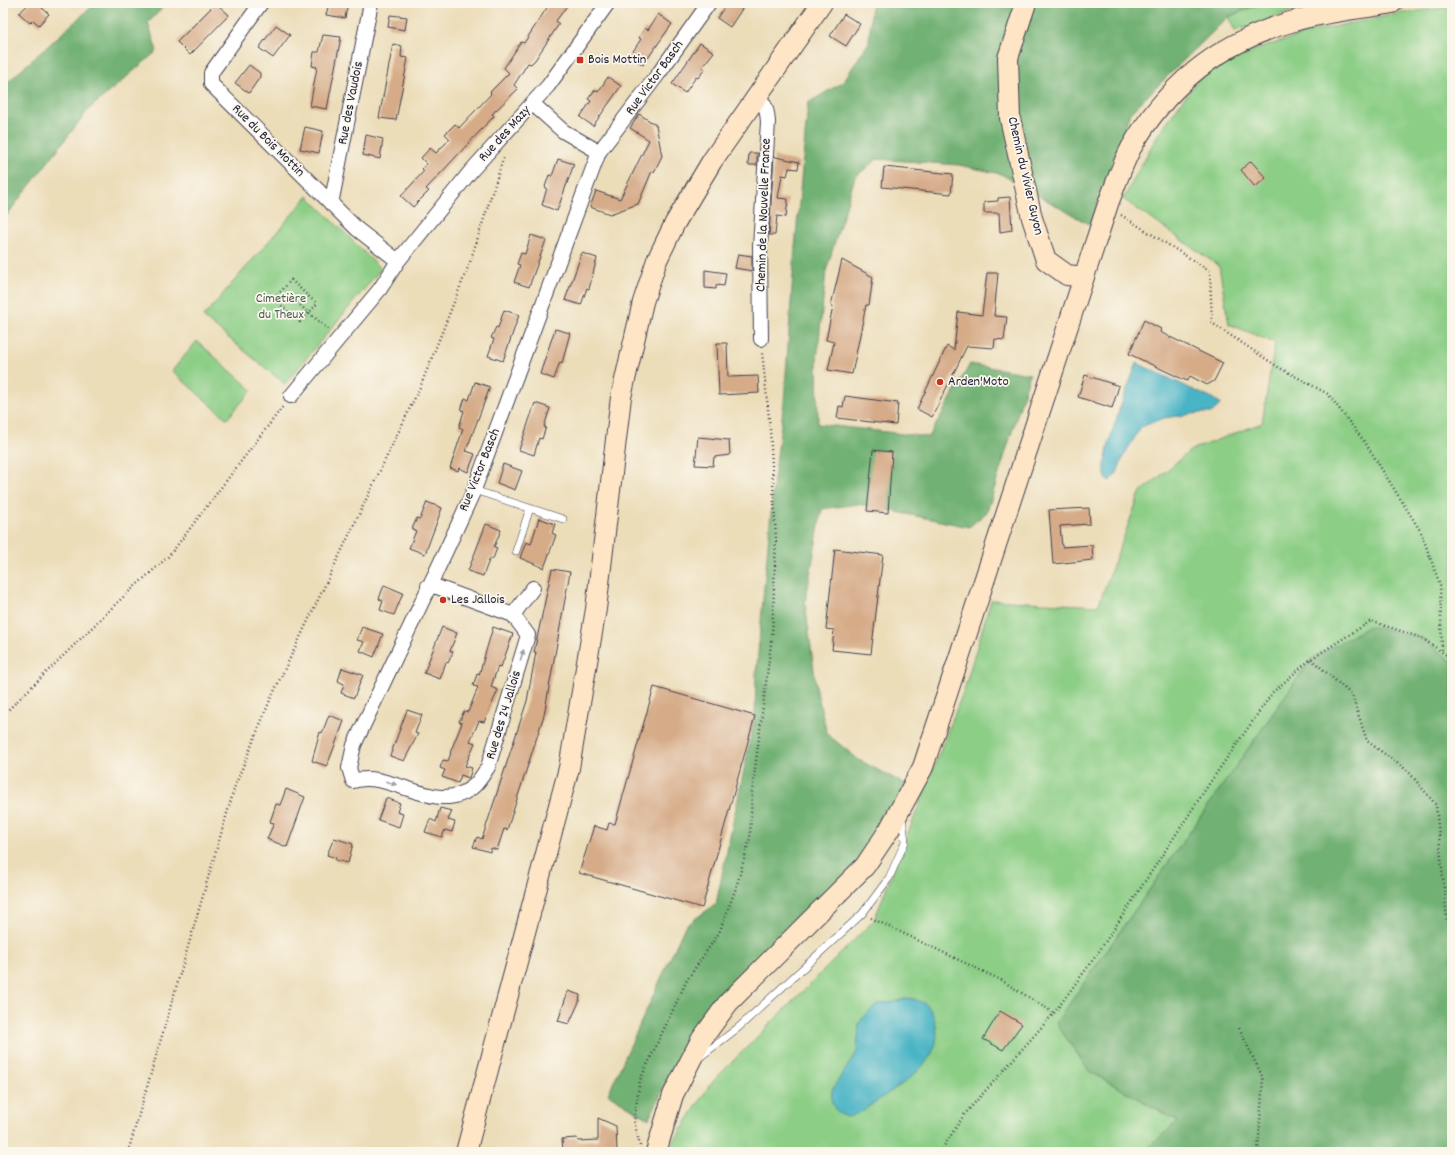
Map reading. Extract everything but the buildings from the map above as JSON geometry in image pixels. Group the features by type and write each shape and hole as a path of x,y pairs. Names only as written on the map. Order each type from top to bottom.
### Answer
{"street":[{"name":"Rue du Bois Mottin","path":"261,3 211,73 211,84 357,228 398,261"},
{"name":"Rue des Vaudois","path":"332,204 371,3"},
{"name":"Rue des Mazy","path":"291,396 380,288 398,261 471,171 548,86 608,3"},
{"name":"Rue Victor Basch","path":"353,781 348,768 354,745 474,490 599,152 659,73 709,3"},
{"path":"466,1152 569,768 596,609 621,397 643,302 657,260 674,223 712,161 822,3"},
{"name":"Chemin du Vivier Guyon","path":"1026,3 1008,58 1010,118 1032,218 1046,260 1067,275 1084,277"},
{"path":"656,1152 673,1095 701,1040 728,1003 865,866 890,830 923,767 1107,207 1131,149 1159,107 1192,72 1227,47 1262,31 1295,20 1392,3"},
{"name":"Chemin de la Nouvelle France","path":"756,96 763,101 767,109 768,122 760,248 761,339"},
{"path":"532,103 563,131 599,152"},
{"path":"428,586 437,587 513,615 533,588"},
{"name":"Rue des 24 Jallois","path":"353,781 364,778 379,779 431,797 447,796 464,792 476,784 488,768 528,635 513,615"}],"lane":[{"path":"474,490 563,519"},
{"path":"516,551 530,508"},
{"path":"688,1066 740,1027 862,914 889,878 905,842 901,808"}],"path":[{"path":"128,1152 235,786 270,700 421,384 470,262 504,154"},
{"path":"1107,207 1210,271 1212,323 1278,367 1328,394 1366,444 1421,532 1440,585 1442,652"},
{"path":"291,280 317,304 308,313 300,322 274,299 291,280"},
{"path":"294,300 338,339"},
{"path":"642,1152 634,1121 640,1080 687,980 719,933 736,888 750,838 752,792 772,636 776,539 770,428 761,339"},
{"path":"3,715 122,598 169,556 291,396"},
{"path":"940,1152 964,1115 1054,1013 1098,953 1211,781 1273,692 1311,659 1371,622 1422,638 1452,658"},
{"path":"1311,659 1352,694 1367,741 1408,771 1436,805 1447,920 1452,937"},
{"path":"862,914 1001,980 1054,1013"},
{"path":"1239,1028 1263,1078 1258,1150 1260,1152"}],"green space":[{"path":"96,3 167,3 148,23 157,51 89,109 3,220 3,86"},
{"path":"872,3 1262,3 1228,17 1130,113 1090,225 1001,174 959,165 877,159 855,177 826,271 817,360 818,424 929,437 970,364 1030,374 987,512 969,527 858,504 822,509 805,603 817,692 827,734 859,760 907,785 857,864 818,899 725,989 695,1032 649,1119 608,1094 685,926 716,904 755,716 756,675 774,479 784,402 795,247 808,103 843,82 869,42"},
{"path":"1262,3 1315,3 1235,31 1228,17"},
{"path":"1452,7 1452,662 1422,638 1311,659 1056,1023 1089,1071 1178,1121 1144,1152 667,1152 711,1083 874,920 964,690 991,600 1098,606 1140,493 1191,450 1262,423 1275,343 1229,324 1219,266 1123,199 1157,136 1208,65 1313,31 1401,13"},
{"name":"Cimetière du Theux","path":"308,196 381,269 285,384 203,317"},
{"path":"197,341 252,390 227,419 172,371"},
{"path":"1369,626 1422,638 1452,662 1452,1152 1144,1152 1178,1121 1089,1071 1056,1023 1311,659"}],"water":[{"path":"1137,363 1219,402 1220,405 1211,413 1199,413 1164,418 1141,427 1123,457 1117,473 1110,481 1107,480 1105,471 1106,458 1115,423"},
{"path":"908,998 925,1004 932,1013 937,1031 936,1043 932,1053 917,1072 859,1113 848,1117 839,1113 833,1106 832,1102 833,1088 857,1052 859,1023 877,1004 894,1002"}],"place":[{"name":"Bois Mottin","path":"580,60"},
{"name":"Arden'Moto","path":"940,382"},
{"name":"Les Jallois","path":"443,600"}]}
